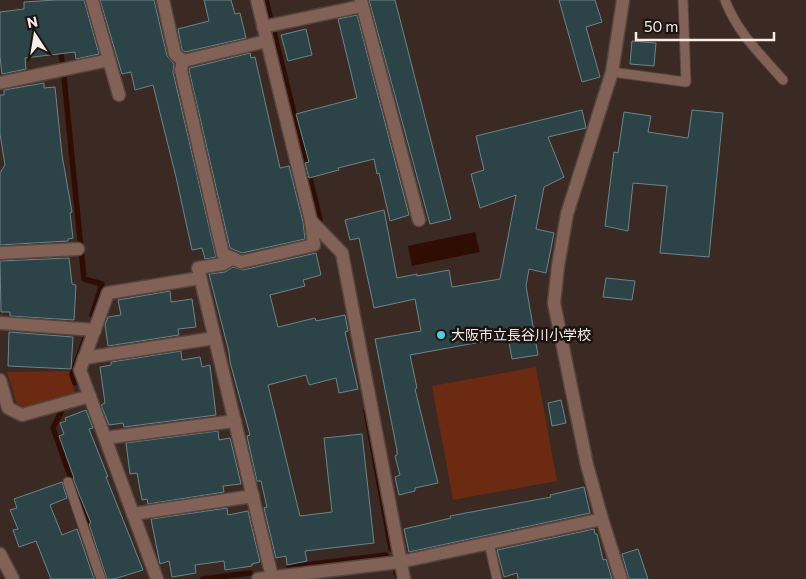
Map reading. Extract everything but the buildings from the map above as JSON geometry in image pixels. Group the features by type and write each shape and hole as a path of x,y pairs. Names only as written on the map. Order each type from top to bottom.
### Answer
{"street":[{"path":"92,0 119,95"},
{"path":"163,0 175,54 184,61"},
{"path":"184,61 181,70 223,254 241,262 314,245 311,221 267,41 269,26 256,0"},
{"path":"621,579 602,519 588,465 554,303 567,214 612,72 623,0"},
{"path":"269,26 362,3 419,220"},
{"path":"184,61 267,41"},
{"path":"0,83 109,60"},
{"path":"311,221 342,253 404,579"},
{"path":"0,253 78,249"},
{"path":"232,258 223,264 198,268 272,577"},
{"path":"158,579 80,370 108,293 200,278"},
{"path":"0,323 95,330"},
{"path":"84,358 215,338"},
{"path":"0,380 8,408 22,415 90,396"},
{"path":"105,438 234,422"},
{"path":"133,514 252,496"},
{"path":"258,579 400,562 602,519"},
{"path":"0,554 13,579"}],"lane":[{"path":"612,72 686,82 683,0"},
{"path":"726,0 731,15 745,36 784,80"},
{"path":"68,482 101,579"},
{"path":"489,543 497,579"}],"shaded area":[{"path":"475,232 480,252 412,266 408,246"},
{"path":"536,367 557,481 453,500 432,386"},
{"path":"69,371 75,393 28,408 17,404 7,372"}],"waterway":[{"path":"266,0 320,219"},
{"path":"60,47 62,62"},
{"path":"64,77 84,279 102,284 92,315"},
{"path":"75,383 72,375 85,338"},
{"path":"62,410 53,428 107,579"},
{"path":"366,411 391,549"},
{"path":"289,567 386,555"},
{"path":"396,572 398,579"},
{"path":"203,579 250,573"}],"place":[{"name":"大阪市立長谷川小学校","path":"441,335"}]}
